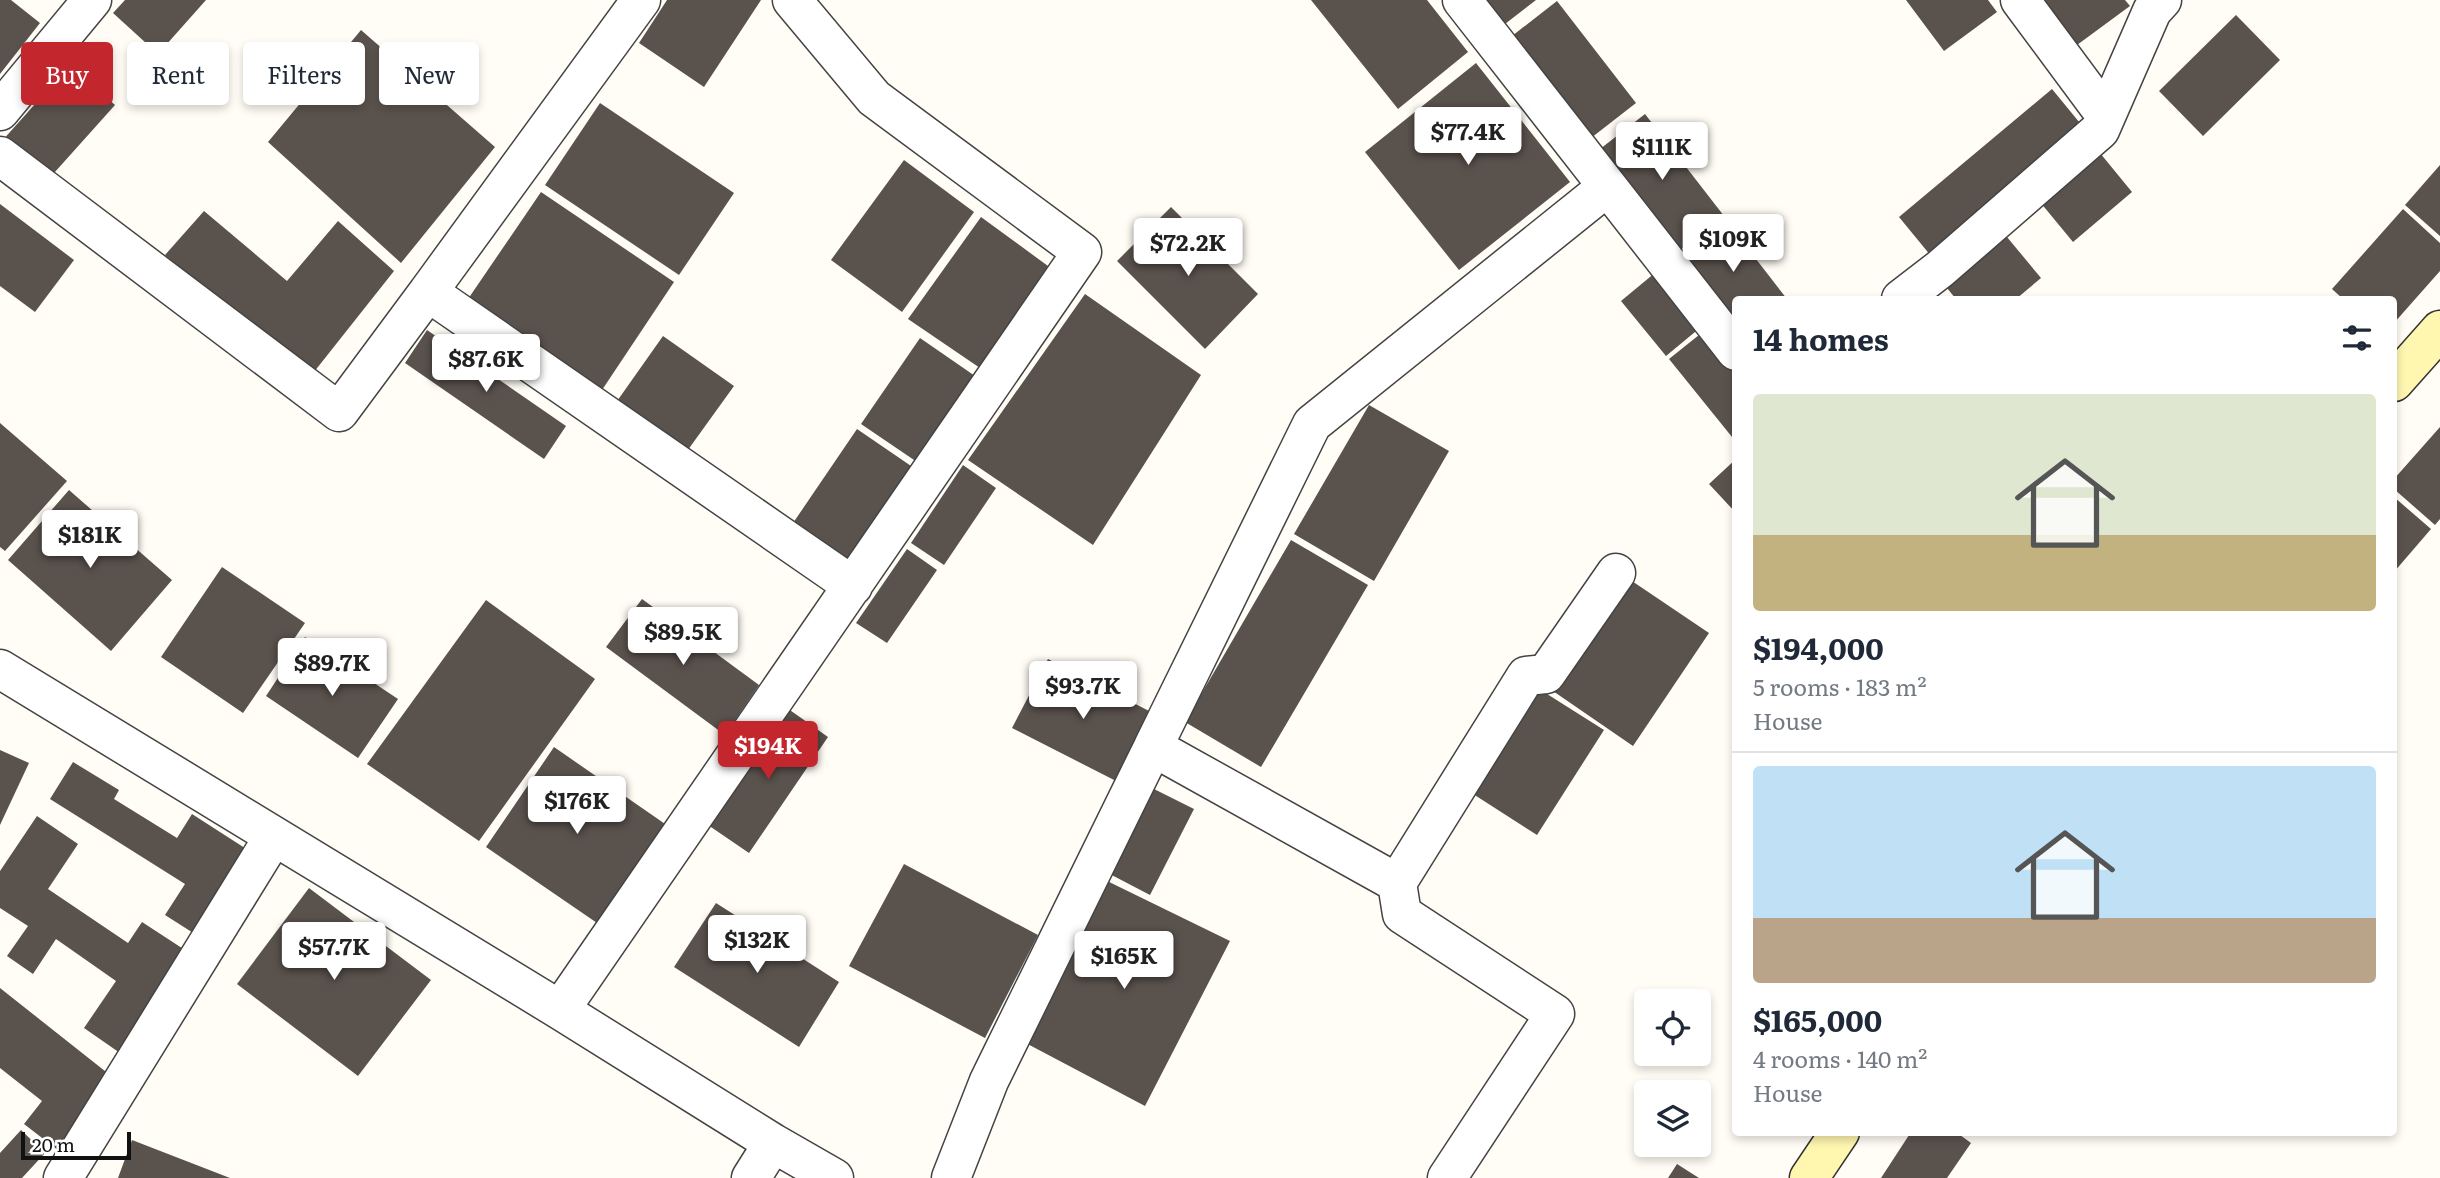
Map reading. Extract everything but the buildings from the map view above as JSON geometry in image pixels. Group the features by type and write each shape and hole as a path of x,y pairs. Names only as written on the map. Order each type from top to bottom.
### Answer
{"main road":[{"path":"2397,379 2440,330"},
{"path":"1809,1178 1837,1136"}],"street":[{"path":"0,111 92,0"},
{"path":"0,156 339,412 641,0"},
{"path":"560,1010 1082,251 874,98 792,0"},
{"path":"1462,0 1732,346"},
{"path":"2020,0 2106,116"},
{"path":"1905,296 2100,130 2152,11 2162,0"},
{"path":"950,1178 989,1081 1312,424 1607,187"},
{"path":"428,292 853,586"},
{"path":"1447,1178 1555,1014 1402,914 1397,883 1526,676 1546,674 1616,573"},
{"path":"0,669 834,1178"},
{"path":"1153,747 1397,883"},
{"path":"63,1178 274,836"},
{"path":"751,1178 773,1143"}]}
